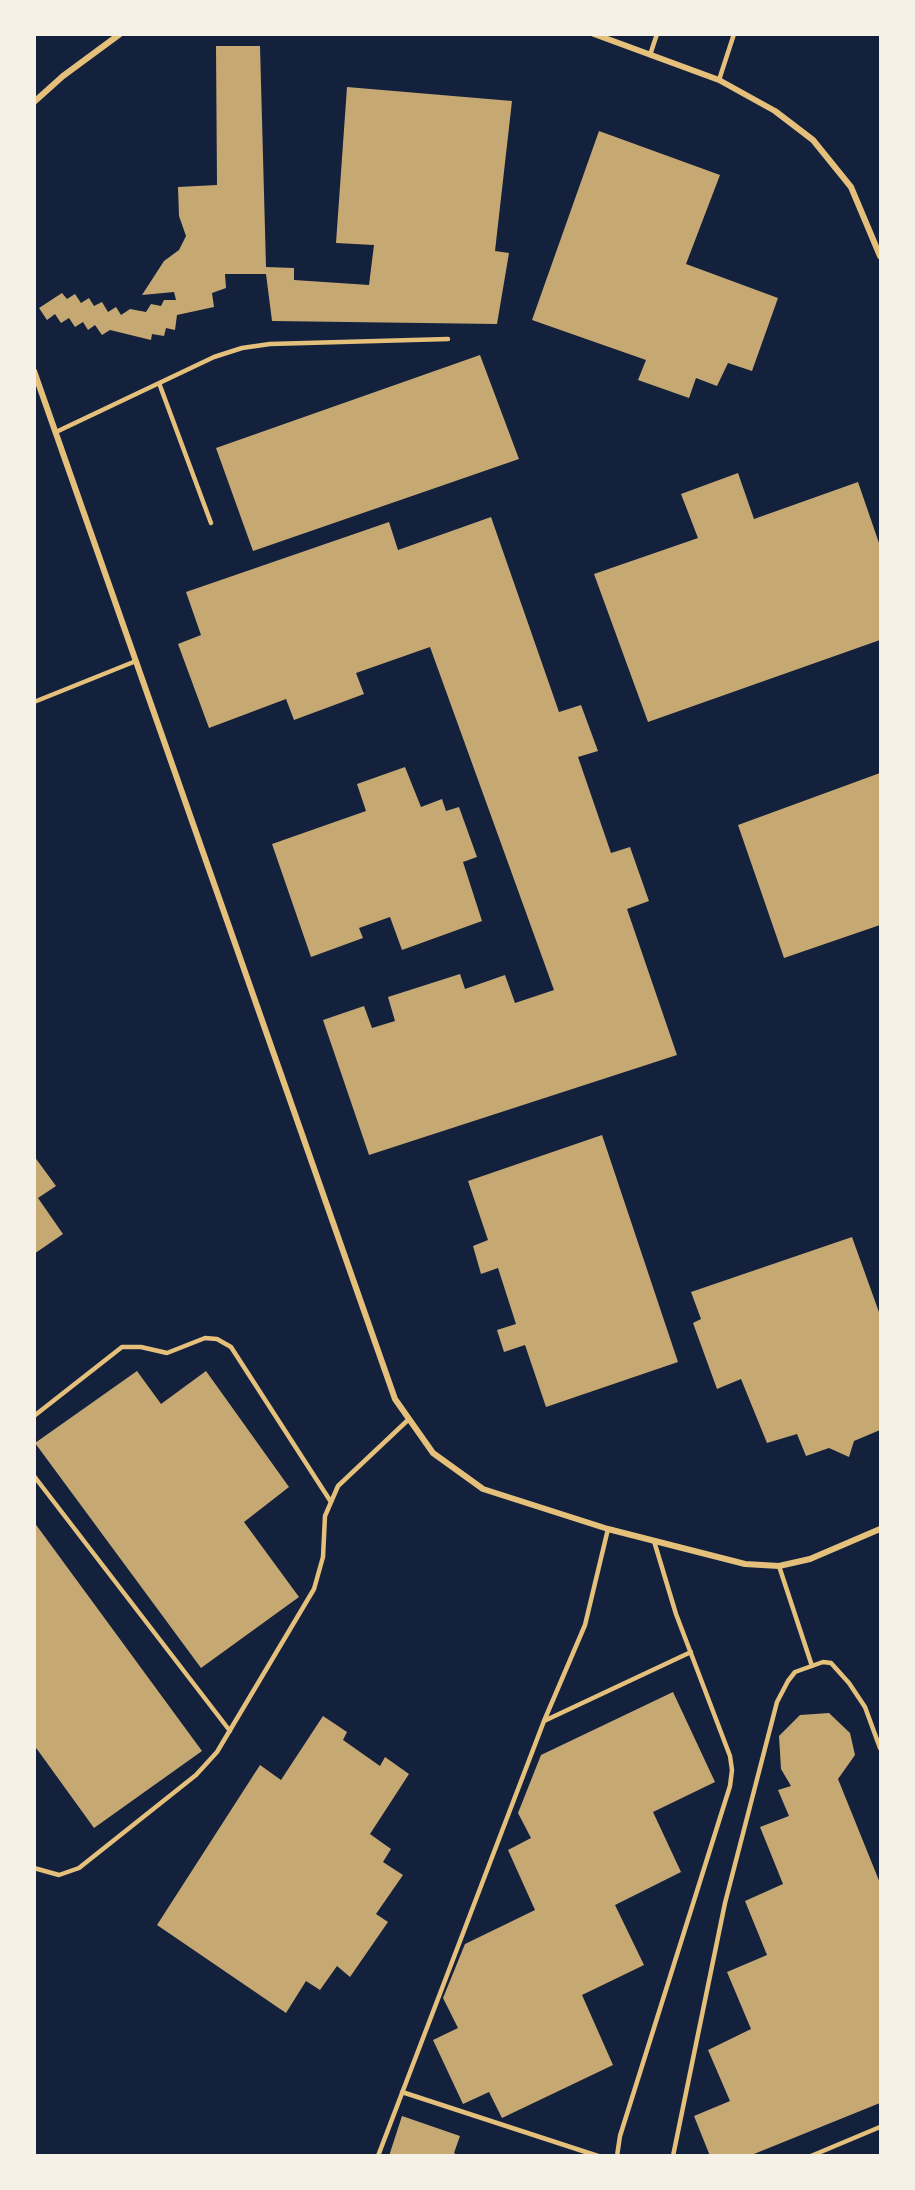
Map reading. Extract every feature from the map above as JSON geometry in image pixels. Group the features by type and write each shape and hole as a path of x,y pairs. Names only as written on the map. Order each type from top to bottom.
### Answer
{"street":[{"path":"34,102 63,76 120,34"},
{"path":"594,34 719,80 775,111 813,140 851,187 880,256"},
{"path":"34,371 395,1399 433,1454 483,1489 608,1529 745,1564 779,1566 810,1559 880,1529"}],"lane":[{"path":"650,55 657,34"},
{"path":"719,80 734,34"},
{"path":"56,432 214,357 242,348 270,344 448,339"},
{"path":"159,383 211,523"},
{"path":"34,702 136,661"},
{"path":"34,1416 122,1347 141,1347 167,1353 205,1338 217,1339 231,1347 332,1502"},
{"path":"34,1868 59,1875 79,1868 196,1775 217,1752 314,1589 322,1557 326,1516 338,1486 409,1419"},
{"path":"34,1476 230,1731"},
{"path":"378,2156 544,1721 585,1625 608,1529"},
{"path":"617,2156 620,2136 730,1786 732,1770 730,1756 676,1614 654,1541"},
{"path":"779,1566 812,1666"},
{"path":"544,1721 691,1652"},
{"path":"673,2156 725,1903 777,1702 795,1672 823,1662 831,1664 849,1683 864,1707 880,1748"},
{"path":"402,2092 598,2156"},
{"path":"811,2156 880,2127"}],"building":[{"path":"216,46 260,46 266,267 294,268 294,280 369,285 374,245 336,243 347,87 512,101 495,251 509,253 497,324 272,321 266,274 225,274 226,288 212,293 214,307 177,315 175,330 166,328 164,336 152,334 151,340 110,330 102,335 95,325 88,330 83,322 75,327 69,318 61,323 55,314 47,320 39,308 62,293 67,299 75,294 81,303 89,298 94,306 102,302 108,312 116,307 121,315 130,309 146,312 151,304 161,306 164,300 176,300 174,292 142,295 164,261 179,250 186,236 179,216 178,187 217,185"},
{"path":"599,131 720,175 686,264 778,298 752,371 728,363 717,386 696,378 689,398 638,380 646,360 532,320"},
{"path":"480,355 519,459 253,551 216,448"},
{"path":"738,473 754,519 858,482 880,546 880,640 648,722 594,574 698,538 681,494"},
{"path":"491,517 559,712 581,705 598,751 578,757 611,853 630,847 649,901 627,909 677,1055 369,1155 323,1020 364,1006 372,1028 395,1021 388,997 460,974 465,989 505,975 515,1003 554,990 430,647 356,673 364,694 294,720 286,699 209,728 178,644 201,635 186,592 389,522 398,550"},
{"path":"405,767 421,807 442,799 446,811 459,807 477,857 463,862 482,921 402,950 390,917 359,928 363,938 311,957 272,844 366,811 357,784"},
{"path":"880,773 880,925 784,958 738,825"},
{"path":"602,1135 678,1362 546,1407 525,1345 504,1352 497,1330 516,1324 498,1268 481,1274 473,1246 488,1240 468,1181"},
{"path":"34,1156 56,1186 38,1198 63,1234 34,1254"},
{"path":"852,1237 880,1315 880,1430 854,1441 849,1457 829,1448 806,1456 797,1434 767,1443 741,1379 717,1389 693,1323 701,1319 691,1292"},
{"path":"137,1371 161,1404 206,1371 289,1487 244,1522 299,1597 201,1668 35,1443"},
{"path":"34,1522 202,1751 94,1828 34,1745"},
{"path":"673,1692 715,1782 653,1812 681,1872 615,1905 644,1965 582,1995 613,2065 502,2118 489,2092 463,2104 433,2040 458,2028 443,1998 465,1944 535,1910 508,1850 531,1838 518,1813 541,1755"},
{"path":"829,1713 850,1733 855,1755 838,1779 880,1883 880,2103 749,2156 710,2156 694,2116 730,2101 708,2050 751,2029 727,1972 767,1955 745,1901 783,1884 760,1827 789,1816 778,1790 791,1786 781,1769 779,1736 800,1715"},
{"path":"323,1716 347,1732 343,1740 380,1766 385,1757 409,1774 370,1834 391,1849 383,1862 403,1875 376,1914 388,1922 350,1977 337,1966 320,1990 306,1981 286,2013 157,1925 260,1765 281,1780"},
{"path":"402,2116 460,2136 454,2153 459,2156 389,2156"}]}
